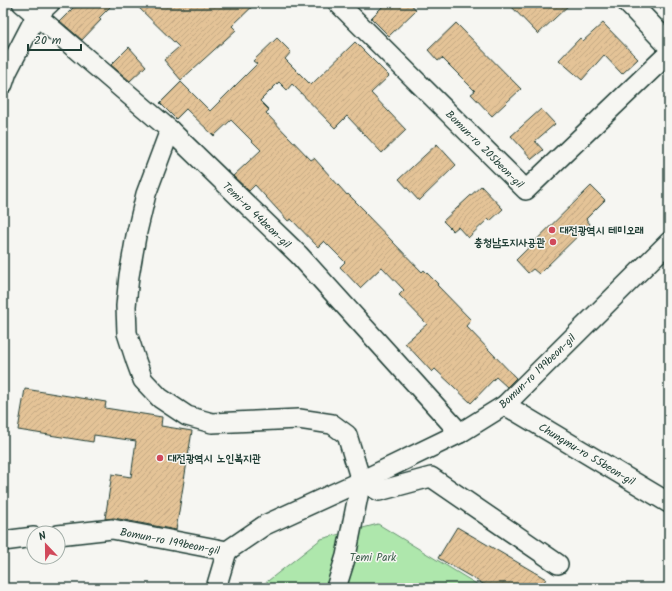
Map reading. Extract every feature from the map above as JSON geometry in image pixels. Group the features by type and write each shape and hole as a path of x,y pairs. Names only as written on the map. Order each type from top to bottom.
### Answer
{"main road":[{"path":"629,3 669,45"}],"street":[{"name":"Temi-ro 44beon-gil","path":"22,3 170,130 299,255 460,432"},
{"path":"3,84 7,72 36,16 50,3"},
{"name":"Bomun-ro 205beon-gil","path":"338,3 526,190 669,52"},
{"path":"170,130 146,194 136,236 126,306 127,333 143,380 160,398 187,416 212,423 299,419 332,424 347,435 361,481 346,556 336,588"},
{"name":"Bomun-ro 199beon-gil","path":"66,534 112,529 227,551 265,525 361,481 460,432 505,405 669,242"},
{"name":"Chungmu-ro 55beon-gil","path":"505,405 669,503"},
{"path":"361,481 379,491 431,477 558,564"},
{"path":"3,541 26,539"},
{"path":"216,588 227,551"}],"green space":[{"name":"Temi Park","path":"378,524 483,588 259,588 321,539"}],"building":[{"path":"78,3 114,3 99,18 101,20 82,40 60,21"},
{"path":"134,3 256,3 232,26 236,30 181,80 164,60 179,47"},
{"path":"386,3 410,3 416,10 389,36 371,18"},
{"path":"508,3 571,3 538,34"},
{"path":"456,23 521,89 492,116 471,94 475,91 442,58 438,61 428,50"},
{"path":"603,23 638,59 622,74 604,55 582,80 559,60 580,38 583,41"},
{"path":"277,38 291,52 285,59 311,85 355,42 389,76 371,93 406,130 382,153 347,116 335,128 292,84 287,90 279,82 260,101 269,110 266,113 311,160 314,158 347,195 348,194 365,211 364,212 422,272 424,270 438,284 437,285 471,320 466,326 516,378 507,387 496,377 471,403 435,369 432,372 405,343 427,324 399,295 404,290 382,267 360,288 340,267 345,262 324,241 318,247 291,219 288,221 255,185 249,191 233,176 261,150 231,120 214,136 186,109 176,119 160,103 181,82 210,111 257,64 253,61"},
{"path":"129,47 146,66 130,81 111,65"},
{"path":"541,109 555,124 535,141 543,150 532,159 511,136"},
{"path":"437,144 456,165 419,201 399,179"},
{"path":"481,186 503,209 490,221 488,219 468,238 458,227 453,231 443,221"},
{"name":"충청남도지사공관","path":"591,186 605,200 586,219 590,224 539,274 533,269 528,273 516,260"},
{"name":"대전광역시 노인복지관","path":"25,389 106,402 105,408 162,417 161,426 192,431 176,530 114,518 105,519 112,474 131,477 136,441 94,435 93,442 18,430"},
{"path":"457,527 546,579 540,588 490,588 438,558"}],"place":[{"name":"대전광역시 테미오래","path":"552,230"},
{"name":"충청남도지사공관","path":"553,242"},
{"name":"대전광역시 노인복지관","path":"160,458"}]}
